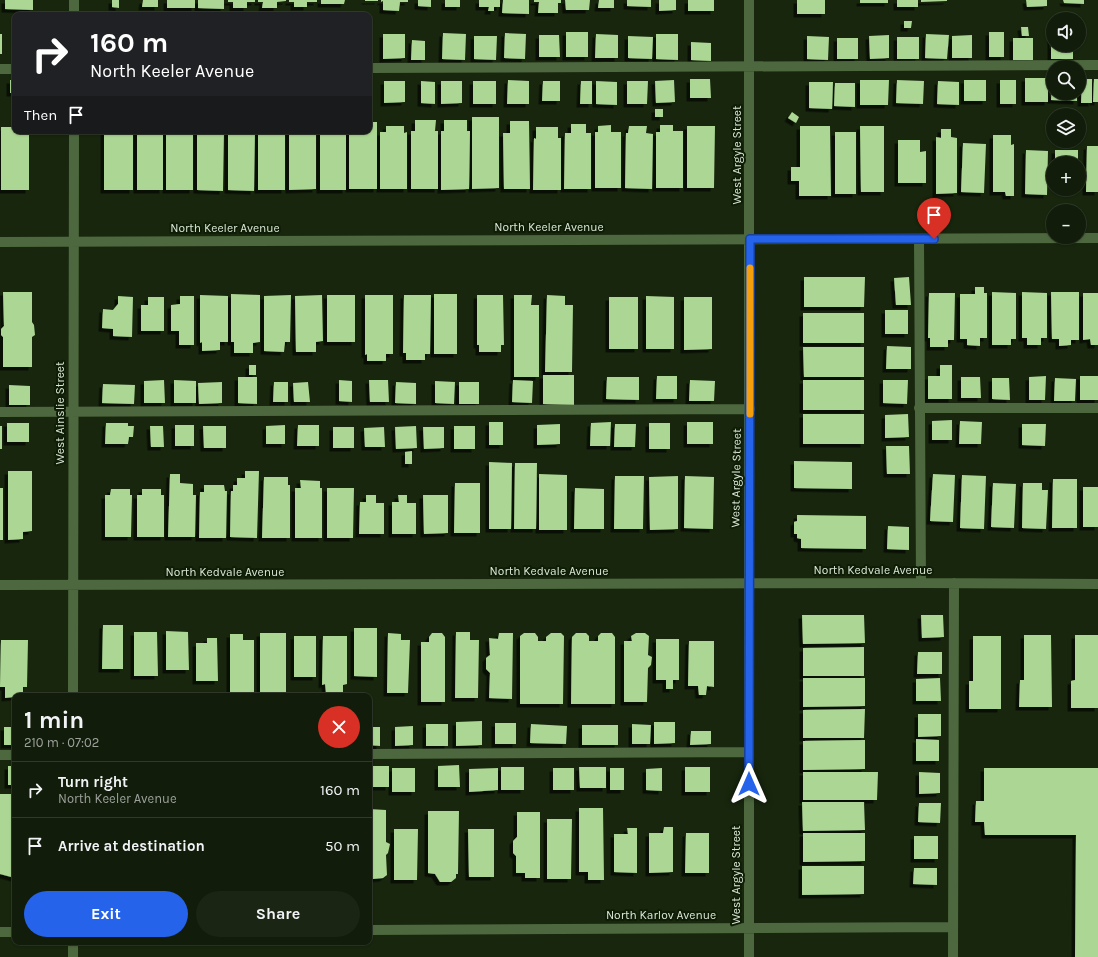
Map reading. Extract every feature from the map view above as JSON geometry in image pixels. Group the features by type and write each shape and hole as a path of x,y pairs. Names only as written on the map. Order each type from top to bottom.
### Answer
{"street":[{"path":"74,0 74,12"},
{"name":"West Argyle Street","path":"749,0 749,957"},
{"path":"372,68 1098,66"},
{"path":"0,69 12,69"},
{"name":"West Ainslie Street","path":"73,693 74,134"},
{"name":"North Keeler Avenue","path":"0,242 1098,238"},
{"path":"919,239 921,583"},
{"path":"919,408 1098,408"},
{"path":"0,412 750,409"},
{"name":"North Kedvale Avenue","path":"0,585 749,583 1098,584"},
{"path":"953,957 954,583"},
{"path":"372,754 749,752"},
{"path":"0,755 12,755"},
{"name":"North Karlov Avenue","path":"372,930 953,926"},
{"path":"0,932 12,932"},
{"path":"73,945 73,957"}],"building":[{"path":"5,0 33,0 33,10 5,9"},
{"path":"112,0 119,0 119,8 112,7"},
{"path":"143,0 158,0 158,7 142,7"},
{"path":"167,0 195,0 195,8 167,8"},
{"path":"198,0 224,0 224,9 198,8"},
{"path":"228,0 255,0 255,2 247,2 247,8 233,8 233,2 228,2"},
{"path":"258,0 286,1 277,2 277,8 262,8 263,2 258,2"},
{"path":"289,0 317,0 317,2 307,2 307,7 294,7 294,2 289,2"},
{"path":"321,0 345,0 344,4 321,4"},
{"path":"378,0 378,1 365,1"},
{"path":"381,0 408,0 408,2 400,2 399,11 383,10 383,1 381,2"},
{"path":"418,0 431,0 431,7 418,6"},
{"path":"445,0 460,0 460,7 445,7"},
{"path":"479,0 500,0 500,7 494,7 494,11 488,11 489,7 479,7"},
{"path":"503,0 529,0 529,14 502,13"},
{"path":"534,0 561,0 561,3 558,3 558,13 538,13 539,2 534,2"},
{"path":"565,0 590,0 589,10 566,10"},
{"path":"599,0 614,0 614,8 598,8"},
{"path":"627,0 651,0 651,7 627,6"},
{"path":"659,0 676,0 676,10 659,11"},
{"path":"688,0 714,0 714,11 688,11"},
{"path":"797,0 825,0 825,14 797,14"},
{"path":"860,0 888,0 888,3 860,3"},
{"path":"897,0 918,0 918,7 897,7"},
{"path":"921,0 947,0 947,1 921,2"},
{"path":"1026,0 1047,0 1047,6 1027,7"},
{"path":"1063,0 1084,0 1084,4 1064,3"},
{"path":"904,21 912,21 911,28 904,28"},
{"path":"1021,27 1028,27 1029,36 1022,36"},
{"path":"566,32 588,32 588,57 566,57"},
{"path":"989,32 1004,32 1004,57 989,57"},
{"path":"443,33 466,34 465,60 442,59"},
{"path":"505,33 526,34 525,59 504,58"},
{"path":"0,34 2,34 2,54 0,54"},
{"path":"383,34 405,34 405,58 383,59"},
{"path":"596,34 618,35 618,58 595,58"},
{"path":"656,34 678,34 678,60 656,59"},
{"path":"926,34 949,35 947,59 925,58"},
{"path":"539,35 559,35 560,57 539,57"},
{"path":"889,35 889,58 870,59 869,36"},
{"path":"972,35 972,58 952,58 952,36"},
{"path":"474,36 497,36 496,60 474,59"},
{"path":"628,36 653,37 652,59 628,58"},
{"path":"807,36 829,37 828,60 807,59"},
{"path":"372,37 373,37 372,58"},
{"path":"897,37 919,37 919,59 897,59"},
{"path":"837,38 858,38 858,59 837,59"},
{"path":"1013,38 1033,38 1033,60 1013,60"},
{"path":"412,40 425,41 425,60 411,60"},
{"path":"691,42 711,43 711,61 691,60"},
{"path":"1051,52 1073,52 1073,59 1051,59"},
{"path":"1025,78 1046,78 1046,100 1048,100 1048,102 1025,102"},
{"path":"690,79 710,79 711,98 690,98"},
{"path":"1086,79 1092,79 1092,103 1081,103 1081,100 1086,100"},
{"path":"1094,79 1098,79 1098,102 1093,102"},
{"path":"10,80 12,80 12,93 10,93"},
{"path":"508,80 529,81 529,104 507,104"},
{"path":"674,80 675,102 656,103 655,81"},
{"path":"860,80 889,80 888,105 860,105"},
{"path":"897,80 924,81 923,104 896,103"},
{"path":"964,80 986,80 986,101 964,101"},
{"path":"1000,80 1016,80 1016,104 1000,104"},
{"path":"384,81 405,81 405,102 384,103"},
{"path":"421,81 435,82 435,104 421,103"},
{"path":"441,81 462,81 462,103 441,104"},
{"path":"473,81 496,81 496,104 473,104"},
{"path":"543,81 560,81 560,101 542,101"},
{"path":"581,81 592,81 592,104 580,104"},
{"path":"596,81 617,82 617,105 596,104"},
{"path":"627,81 648,81 647,104 627,104"},
{"path":"938,81 959,82 959,105 937,104"},
{"path":"809,82 833,82 832,109 809,108"},
{"path":"835,83 855,83 855,107 834,106"},
{"path":"1051,100 1077,100 1077,101"},
{"path":"655,109 663,109 663,117 655,117"},
{"path":"792,112 799,117 796,123 788,118"},
{"path":"472,117 499,117 499,188 472,189"},
{"path":"415,120 436,120 435,131 438,131 438,189 411,189 411,131 415,131"},
{"path":"444,120 467,120 467,131 470,131 469,189 441,190 441,131 444,131"},
{"path":"510,121 529,121 530,189 504,189 503,133 510,133"},
{"path":"372,122 377,122 377,189 349,189 349,134 372,134"},
{"path":"571,124 586,124 586,133 591,133 591,189 564,189 565,133 571,133"},
{"path":"611,125 611,132 621,132 621,188 595,188 595,132 598,132 598,126"},
{"path":"660,125 673,125 673,131 683,131 683,188 656,188 656,132 660,132"},
{"path":"386,126 404,126 404,133 407,132 407,189 380,189 380,132 386,132"},
{"path":"629,126 647,126 646,133 653,134 652,189 625,188 626,133 628,133"},
{"path":"687,126 715,126 714,188 687,188"},
{"path":"800,126 830,126 831,196 799,196 799,181 791,181 791,167 800,167"},
{"path":"860,126 884,126 884,192 861,192"},
{"path":"1,127 12,127 12,134 29,134 29,190 1,190"},
{"path":"536,127 558,127 558,138 561,138 561,190 533,190 534,138 536,139"},
{"path":"941,129 951,129 951,137 957,138 957,193 936,194 936,137 941,138"},
{"path":"835,132 856,132 856,194 835,194"},
{"path":"104,134 133,134 133,190 104,190"},
{"path":"137,134 163,134 163,190 137,190"},
{"path":"166,134 193,134 193,190 166,190"},
{"path":"197,134 224,134 223,191 197,190"},
{"path":"228,134 255,134 254,191 228,190"},
{"path":"258,134 285,134 285,190 258,190"},
{"path":"289,134 316,134 316,189 289,190"},
{"path":"320,134 346,134 346,190 320,190"},
{"path":"993,135 1011,135 1011,145 1014,144 1014,196 1006,196 1005,192 993,192"},
{"path":"898,140 920,140 920,152 926,151 926,183 898,183"},
{"path":"963,143 986,144 984,193 961,192"},
{"path":"1087,146 1098,146 1098,192 1086,192"},
{"path":"1026,150 1048,151 1048,156 1046,156 1046,195 1025,194"},
{"path":"1055,150 1078,150 1078,156 1055,156"},
{"path":"804,277 865,277 864,307 804,307"},
{"path":"909,277 911,305 896,305 894,278"},
{"path":"975,287 984,287 984,293 987,293 987,338 980,338 980,346 967,345 967,339 960,339 960,294 975,294"},
{"path":"3,292 32,292 32,322 34,325 35,335 32,337 32,367 3,367 3,337 1,335 1,329 4,326"},
{"path":"992,292 1016,293 1016,339 1011,339 1011,345 992,345"},
{"path":"1022,292 1047,293 1047,338 1041,338 1041,345 1027,345 1027,338 1022,338"},
{"path":"1051,292 1079,292 1079,340 1071,340 1071,345 1059,346 1059,339 1052,339"},
{"path":"929,293 955,293 954,340 948,340 948,347 930,347 930,338 928,338"},
{"path":"1083,293 1098,293 1098,345 1091,345 1090,339 1083,340"},
{"path":"231,294 260,295 260,342 253,343 253,353 234,353 234,342 231,342"},
{"path":"434,294 457,294 457,354 434,354"},
{"path":"200,295 228,296 228,342 220,342 220,350 202,351 202,342 200,343"},
{"path":"291,295 290,342 285,342 284,352 264,351 264,296"},
{"path":"322,295 323,341 316,342 316,352 296,352 295,296"},
{"path":"327,295 355,295 355,342 327,342"},
{"path":"365,295 393,295 393,354 386,354 386,361 367,361 367,354 365,355"},
{"path":"404,295 431,295 430,354 425,354 425,360 406,360 406,353 403,353"},
{"path":"477,295 503,295 504,345 501,345 501,352 479,352 479,345 477,345"},
{"path":"514,295 532,295 531,305 539,305 539,377 514,377"},
{"path":"547,295 565,296 565,305 573,305 572,372 545,372"},
{"path":"118,296 133,297 132,337 113,336 113,329 102,328 103,309 113,310 118,304"},
{"path":"180,296 194,296 194,345 179,345 179,331 171,331 171,305 180,304"},
{"path":"646,296 674,297 674,349 646,349"},
{"path":"148,297 164,297 164,331 141,331 141,305 148,305"},
{"path":"609,297 638,297 638,349 609,349"},
{"path":"684,297 712,297 712,349 684,350"},
{"path":"885,310 908,310 908,334 885,334"},
{"path":"803,313 864,313 864,343 803,343"},
{"path":"887,346 911,347 911,369 886,369"},
{"path":"803,347 864,347 864,377 804,377"},
{"path":"249,365 256,365 256,375 249,375"},
{"path":"940,365 952,365 952,399 928,399 928,376 940,376"},
{"path":"543,375 574,375 574,405 543,404"},
{"path":"657,376 677,376 677,399 656,399"},
{"path":"1046,376 1045,400 1029,400 1029,377"},
{"path":"1080,376 1098,376 1098,400 1080,400"},
{"path":"238,377 257,377 257,404 238,403"},
{"path":"607,377 639,377 639,400 606,399"},
{"path":"961,377 980,377 981,398 961,398"},
{"path":"992,378 1009,378 1010,400 992,399"},
{"path":"1055,378 1076,379 1075,401 1054,401"},
{"path":"164,380 165,403 144,403 144,381"},
{"path":"174,380 196,381 196,403 174,403"},
{"path":"339,380 352,381 352,402 339,401"},
{"path":"369,380 388,380 389,402 370,402"},
{"path":"513,380 533,381 532,403 512,402"},
{"path":"690,380 715,381 714,401 689,401"},
{"path":"803,380 864,380 864,410 803,410"},
{"path":"883,380 908,380 907,404 883,403"},
{"path":"435,381 455,382 454,404 435,403"},
{"path":"222,382 222,403 199,404 198,383"},
{"path":"274,382 288,382 288,402 273,402"},
{"path":"308,382 310,402 294,402 293,383"},
{"path":"396,382 416,383 416,404 395,403"},
{"path":"459,382 479,382 479,404 459,404"},
{"path":"103,384 135,385 134,404 102,403"},
{"path":"9,385 30,386 30,405 9,405"},
{"path":"803,414 864,414 864,444 803,444"},
{"path":"908,414 909,437 885,438 885,415"},
{"path":"952,420 952,440 932,440 932,421"},
{"path":"960,421 982,422 981,444 959,444"},
{"path":"489,422 503,422 503,445 489,445"},
{"path":"611,422 610,446 590,446 591,423"},
{"path":"687,422 713,422 713,444 687,444"},
{"path":"7,423 29,423 29,442 7,442"},
{"path":"106,423 128,423 128,426 134,426 133,437 129,437 128,444 105,444"},
{"path":"649,423 670,423 670,449 649,449"},
{"path":"560,424 560,444 537,445 537,425"},
{"path":"615,424 636,424 635,447 614,447"},
{"path":"1022,424 1046,424 1045,446 1022,445"},
{"path":"175,425 194,425 194,446 175,446"},
{"path":"285,425 285,444 266,444 266,426"},
{"path":"298,425 319,425 319,446 297,446"},
{"path":"0,426 2,426 2,449 0,449"},
{"path":"150,426 163,426 164,447 151,447"},
{"path":"203,426 226,426 226,448 204,448"},
{"path":"416,426 417,448 396,449 395,427"},
{"path":"454,426 475,426 475,449 454,449"},
{"path":"333,427 354,427 354,448 333,448"},
{"path":"384,427 385,447 365,447 364,428"},
{"path":"423,427 444,427 444,448 424,449"},
{"path":"886,446 909,446 910,474 887,474"},
{"path":"412,451 412,464 405,464 405,452"},
{"path":"794,461 852,462 852,489 794,488"},
{"path":"489,462 512,463 511,529 489,529"},
{"path":"515,463 537,463 536,529 514,529"},
{"path":"8,471 32,471 32,531 23,532 23,539 8,540"},
{"path":"245,471 259,471 257,538 230,537 231,491 233,491 233,485 237,485 237,478 245,478"},
{"path":"170,474 180,474 180,483 193,484 193,495 196,495 195,537 168,537"},
{"path":"539,474 567,475 567,530 539,530"},
{"path":"933,474 955,475 953,522 930,521"},
{"path":"962,475 986,476 984,529 960,528"},
{"path":"615,476 644,476 643,529 614,529"},
{"path":"678,476 678,529 650,530 649,477"},
{"path":"685,476 714,477 713,529 684,528"},
{"path":"264,477 288,477 288,485 290,485 290,538 262,538"},
{"path":"1053,479 1077,479 1077,528 1052,528"},
{"path":"300,480 320,481 320,488 322,488 322,538 295,538 295,488 301,488"},
{"path":"455,483 480,483 480,533 454,533"},
{"path":"993,483 1016,484 1014,528 991,527"},
{"path":"1023,483 1042,483 1042,490 1048,490 1046,529 1022,528"},
{"path":"204,485 224,485 225,491 227,491 226,538 199,538 200,492 204,492"},
{"path":"1083,487 1098,487 1098,527 1083,527"},
{"path":"0,488 3,488 3,540 0,540"},
{"path":"327,488 354,488 353,538 327,538"},
{"path":"575,488 604,489 604,529 574,529"},
{"path":"111,489 130,489 130,495 132,495 131,537 105,537 105,495 110,495"},
{"path":"142,489 161,489 161,495 164,495 164,537 137,537 137,495 142,495"},
{"path":"366,495 376,495 376,503 384,503 384,534 359,534 360,502 366,502"},
{"path":"398,495 407,495 407,503 416,503 416,534 392,534 392,502 399,502"},
{"path":"423,495 448,495 448,533 424,534"},
{"path":"797,515 866,516 866,549 801,548 801,539 797,538 797,534 794,534 794,522 797,521"},
{"path":"888,526 909,527 909,550 887,549"},
{"path":"802,615 864,615 865,643 803,644"},
{"path":"921,615 943,615 944,637 922,638"},
{"path":"103,625 123,625 123,669 102,669"},
{"path":"354,628 377,628 377,677 354,676"},
{"path":"166,631 188,632 189,670 166,670"},
{"path":"134,632 157,632 158,676 134,676"},
{"path":"456,632 470,632 470,640 479,640 478,698 455,698"},
{"path":"260,633 286,633 286,693 260,693"},
{"path":"388,633 401,634 401,640 410,640 408,693 387,693"},
{"path":"432,633 442,633 445,637 445,702 421,702 421,642 429,642 429,637"},
{"path":"499,633 513,633 512,699 489,698 490,673 486,669 486,658 490,655 489,638 498,639"},
{"path":"524,633 535,633 538,637 538,641 546,641 546,637 551,633 561,633 564,636 563,704 520,704 520,636"},
{"path":"576,633 586,633 589,636 589,641 598,641 598,636 601,633 612,633 615,637 615,704 571,704 572,637"},
{"path":"636,633 645,633 649,636 648,655 652,657 651,665 648,668 647,702 624,702 624,641 632,641 631,636"},
{"path":"230,634 243,634 243,640 254,640 254,693 230,693"},
{"path":"1024,635 1051,635 1052,707 1019,707 1020,680 1024,680"},
{"path":"1075,635 1098,635 1098,708 1071,708 1071,681 1075,680"},
{"path":"294,636 316,636 316,677 294,677"},
{"path":"323,636 347,636 347,684 343,685 343,692 326,693 325,684 322,685"},
{"path":"973,636 1001,636 1001,709 969,709 969,681 973,681"},
{"path":"207,638 217,638 218,681 196,681 196,643 207,643"},
{"path":"656,639 679,639 679,680 673,680 673,689 666,689 666,680 656,680"},
{"path":"1,640 28,640 27,687 23,687 23,693 12,693 12,697 5,698 5,687 0,687"},
{"path":"689,641 714,641 714,687 707,686 706,695 699,695 698,686 688,686"},
{"path":"864,647 864,676 803,676 803,648"},
{"path":"918,652 942,652 942,674 917,674"},
{"path":"803,678 865,678 865,706 803,707"},
{"path":"940,678 941,701 916,701 916,679"},
{"path":"865,709 864,738 803,738 803,710"},
{"path":"918,714 941,714 941,736 918,737"},
{"path":"482,721 482,745 456,746 456,722"},
{"path":"654,722 675,722 675,743 654,744"},
{"path":"495,723 516,723 516,744 495,744"},
{"path":"426,724 448,724 448,746 426,746"},
{"path":"531,724 567,726 566,744 530,743"},
{"path":"632,724 651,725 650,744 632,744"},
{"path":"582,725 618,725 618,745 582,745"},
{"path":"413,726 413,745 395,746 395,727"},
{"path":"4,727 12,727 12,745 4,745"},
{"path":"372,727 380,727 380,746 372,745"},
{"path":"691,731 711,731 711,744 690,745"},
{"path":"916,739 939,740 939,761 916,761"},
{"path":"865,740 865,769 803,770 803,741"},
{"path":"459,765 460,787 438,787 438,766"},
{"path":"8,766 12,766 12,785 8,785"},
{"path":"372,766 389,766 389,787 372,787"},
{"path":"501,767 524,767 524,790 501,790"},
{"path":"579,767 606,767 606,788 580,788"},
{"path":"685,767 710,767 710,792 685,792"},
{"path":"392,768 415,768 415,792 392,792"},
{"path":"498,768 498,790 469,792 469,769"},
{"path":"553,768 574,768 574,790 553,790"},
{"path":"610,768 624,768 624,790 610,790"},
{"path":"662,768 662,791 646,790 646,769"},
{"path":"984,768 1098,768 1098,957 1075,957 1076,835 985,835 984,822 975,822 976,801 984,801"},
{"path":"803,772 878,772 877,800 803,800"},
{"path":"919,772 940,773 940,793 919,794"},
{"path":"0,794 12,794 12,877 0,874"},
{"path":"802,802 864,802 865,830 803,831"},
{"path":"919,803 941,803 940,823 918,822"},
{"path":"579,808 603,808 604,880 588,880 588,872 579,872"},
{"path":"372,809 386,810 386,842 390,844 386,855 387,875 383,878 373,879"},
{"path":"428,811 459,811 458,874 456,874 456,878 451,882 440,882 435,874 428,873"},
{"path":"517,812 540,812 540,878 525,878 525,873 516,873 516,856 513,853 513,841 517,837"},
{"path":"547,819 572,819 571,879 547,879"},
{"path":"664,827 673,827 673,872 649,873 649,833 663,833"},
{"path":"627,828 637,828 637,873 614,872 614,834 628,834"},
{"path":"394,829 418,829 417,880 394,880"},
{"path":"468,829 494,829 494,877 469,877"},
{"path":"686,833 709,833 709,873 685,873"},
{"path":"803,833 865,833 865,861 803,862"},
{"path":"914,836 938,836 938,859 914,859"},
{"path":"802,866 864,866 864,894 802,895"},
{"path":"914,868 937,868 937,885 913,884"}],"slow traffic":[{"path":"750,268 750,414"}],"route":[{"path":"749,784 748,613 750,239 934,239"}]}
